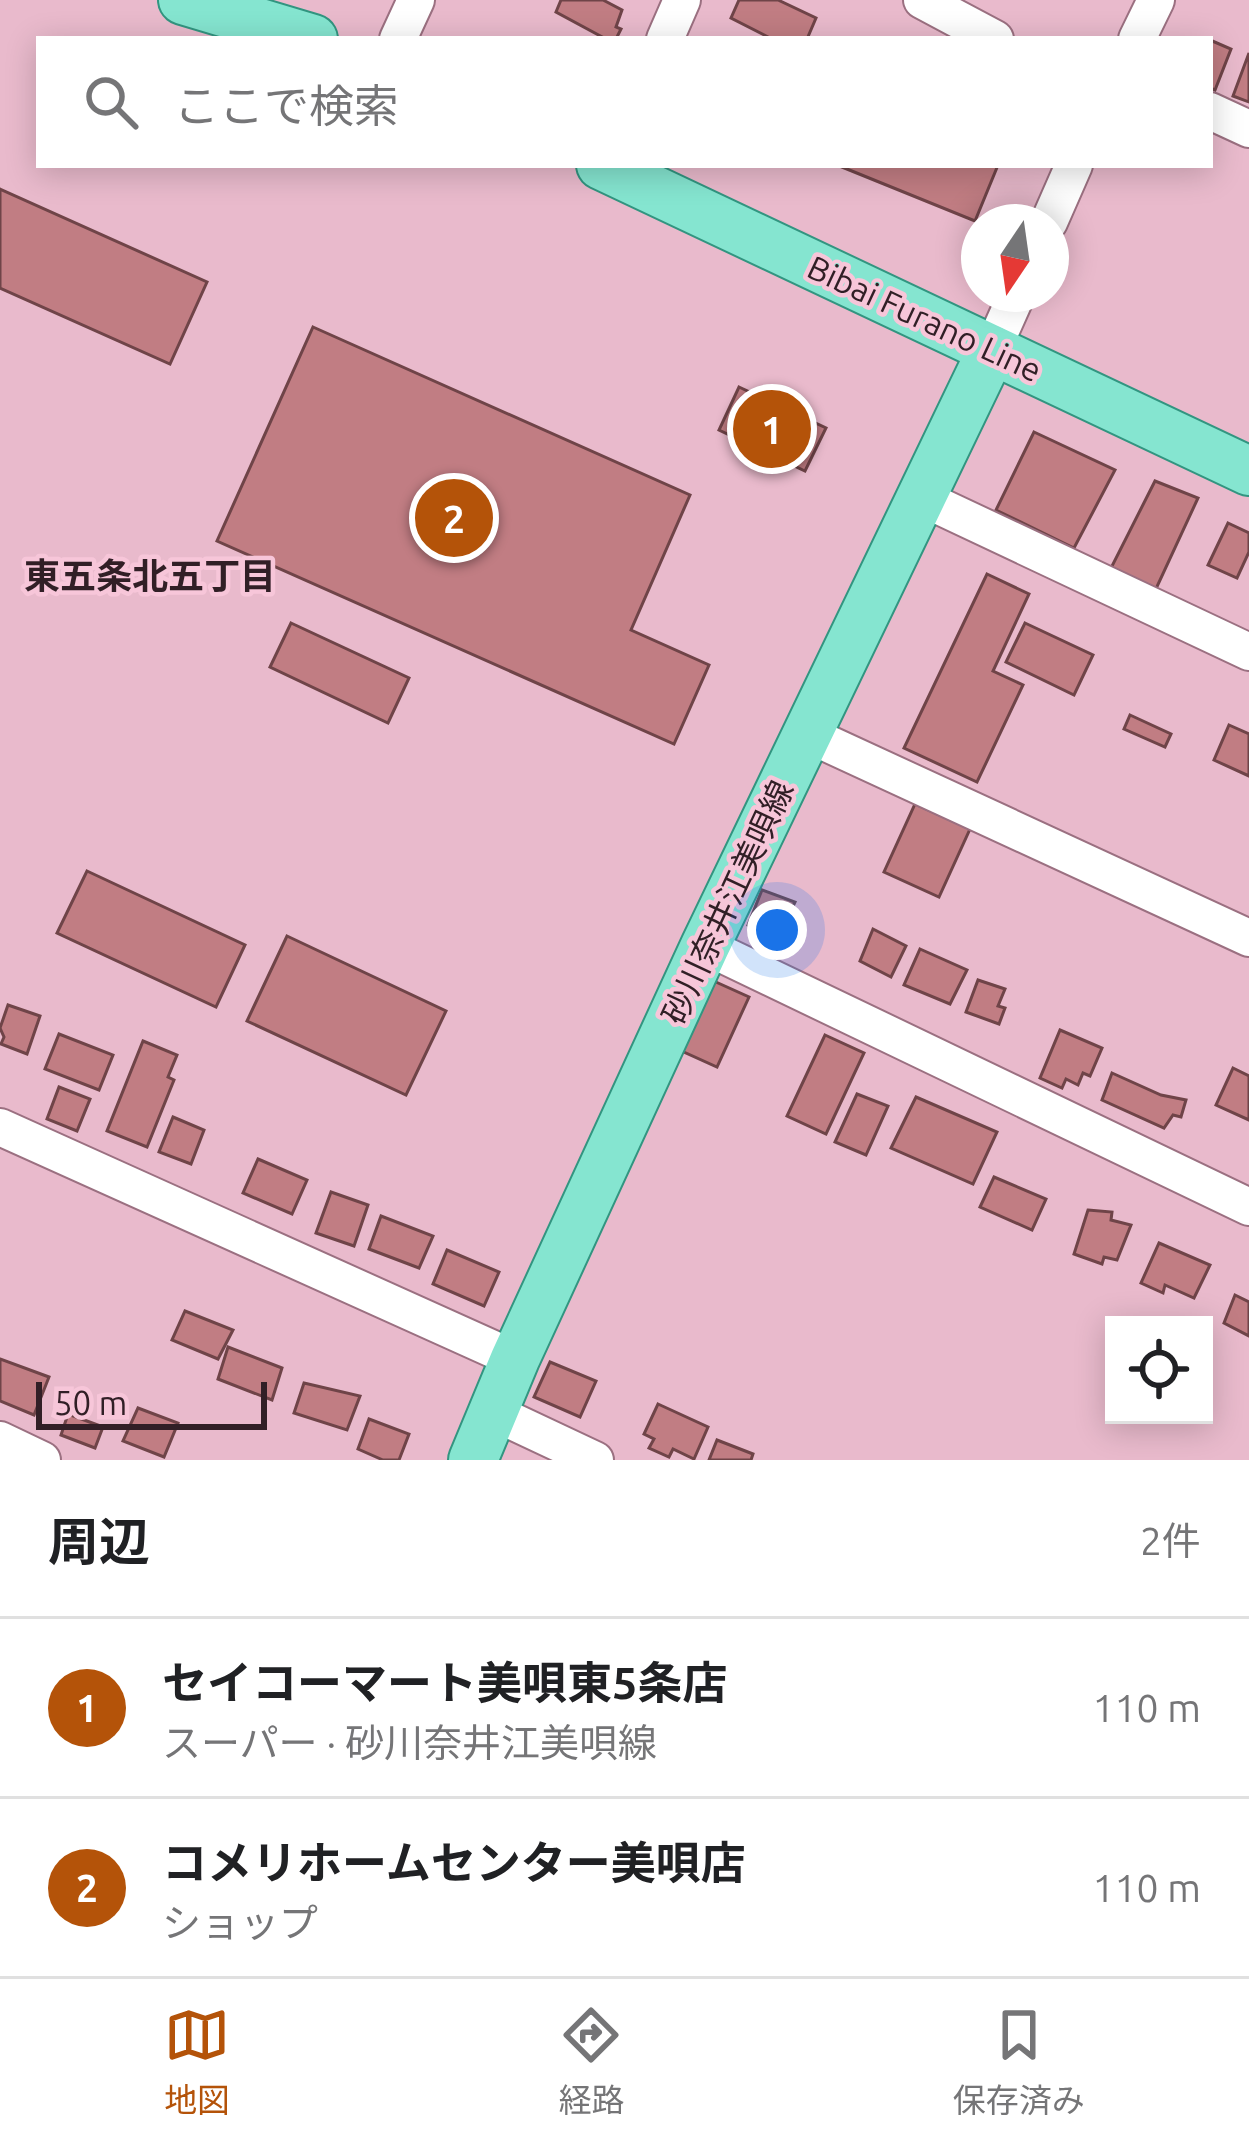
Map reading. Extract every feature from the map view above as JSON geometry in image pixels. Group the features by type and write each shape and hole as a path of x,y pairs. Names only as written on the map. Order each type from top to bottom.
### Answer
{"main road":[{"path":"183,0 303,36"},
{"name":"Bibai Furano Line","path":"610,168 1249,471"},
{"name":"砂川奈井江美唄線","path":"473,1460 515,1358 705,946 992,350"}],"street":[{"path":"399,36 416,0"},
{"path":"666,36 682,0"},
{"path":"922,0 988,36"},
{"path":"1138,36 1156,0"},
{"path":"1213,112 1249,129"},
{"path":"1057,204 1073,168"},
{"path":"992,350 1009,312"},
{"path":"920,497 1249,652"},
{"path":"807,734 1249,938"},
{"path":"705,946 1249,1207"},
{"path":"0,1127 515,1358"},
{"path":"495,1413 596,1460"},
{"path":"0,1440 42,1460"}],"building":[{"path":"561,0 603,0 622,10 616,27 621,29 618,36 600,36 556,12"},
{"path":"739,0 778,0 816,18 808,36 766,36 731,18"},
{"path":"1213,41 1231,49 1213,89"},
{"path":"1249,53 1249,102 1233,96"},
{"path":"844,168 997,168 982,204 961,204 961,215"},
{"path":"0,189 207,282 170,364 0,288"},
{"path":"313,327 690,495 631,630 709,665 674,744 217,541"},
{"path":"739,387 826,428 805,471 719,430"},
{"path":"1034,432 1115,470 1074,548 996,510"},
{"path":"1155,481 1198,498 1155,591 1111,568"},
{"path":"1228,523 1249,533 1249,552 1237,578 1208,565"},
{"path":"987,574 1029,594 993,671 1023,685 977,782 904,748"},
{"path":"291,623 409,678 388,723 270,667"},
{"path":"1025,623 1093,655 1074,695 1006,662"},
{"path":"1130,715 1171,734 1165,747 1124,729"},
{"path":"1229,725 1249,734 1249,776 1214,760"},
{"path":"915,804 970,829 939,897 884,872"},
{"path":"87,871 245,945 216,1007 57,933"},
{"path":"762,890 795,902 779,936 748,925"},
{"path":"873,929 906,946 891,977 860,961"},
{"path":"287,936 446,1011 406,1095 247,1021"},
{"path":"920,949 967,970 950,1004 904,985"},
{"path":"707,978 749,997 717,1067 675,1048"},
{"path":"978,980 1005,989 998,1006 1005,1008 999,1024 966,1012"},
{"path":"8,1005 40,1016 27,1054 1,1044 0,1028"},
{"path":"1060,1030 1102,1048 1090,1076 1083,1073 1078,1085 1066,1079 1062,1088 1040,1078"},
{"path":"59,1034 113,1055 99,1090 45,1069"},
{"path":"825,1035 864,1053 826,1134 787,1116"},
{"path":"143,1041 177,1055 168,1077 174,1080 147,1147 107,1131"},
{"path":"1233,1068 1249,1076 1249,1120 1216,1105"},
{"path":"1112,1073 1161,1095 1186,1100 1181,1117 1173,1115 1164,1128 1102,1100"},
{"path":"59,1087 90,1099 77,1131 47,1119"},
{"path":"857,1094 888,1106 866,1155 835,1142"},
{"path":"916,1097 997,1132 973,1184 891,1148"},
{"path":"173,1117 204,1130 191,1164 159,1152"},
{"path":"258,1159 307,1180 292,1214 243,1193"},
{"path":"994,1177 1046,1199 1032,1230 980,1207"},
{"path":"331,1192 368,1205 354,1246 316,1233"},
{"path":"1088,1210 1112,1212 1111,1220 1131,1225 1117,1260 1104,1257 1102,1264 1074,1254"},
{"path":"381,1216 433,1236 419,1268 369,1249"},
{"path":"1159,1243 1210,1265 1194,1298 1165,1285 1163,1293 1141,1283"},
{"path":"447,1250 499,1272 484,1306 433,1284"},
{"path":"1235,1295 1249,1302 1249,1336 1224,1323"},
{"path":"185,1311 233,1330 218,1359 172,1340"},
{"path":"228,1347 282,1368 272,1400 218,1379"},
{"path":"0,1359 49,1377 34,1415 0,1401"},
{"path":"550,1362 596,1381 580,1417 534,1397"},
{"path":"304,1383 360,1396 347,1430 294,1413"},
{"path":"658,1404 708,1427 694,1459 673,1449 669,1457 649,1448 654,1439 644,1434"},
{"path":"138,1408 178,1423 164,1457 123,1441"},
{"path":"68,1414 103,1427 95,1448 61,1435"},
{"path":"369,1419 409,1434 399,1460 383,1460 358,1449"},
{"path":"717,1440 753,1454 751,1460 709,1460"}],"place":[{"name":"セイコーマート美唄東5条店","path":"772,429"},
{"name":"コメリホームセンター美唄店","path":"454,518"}],"district":[{"name":"東五条北五丁目","path":"150,575"}]}
